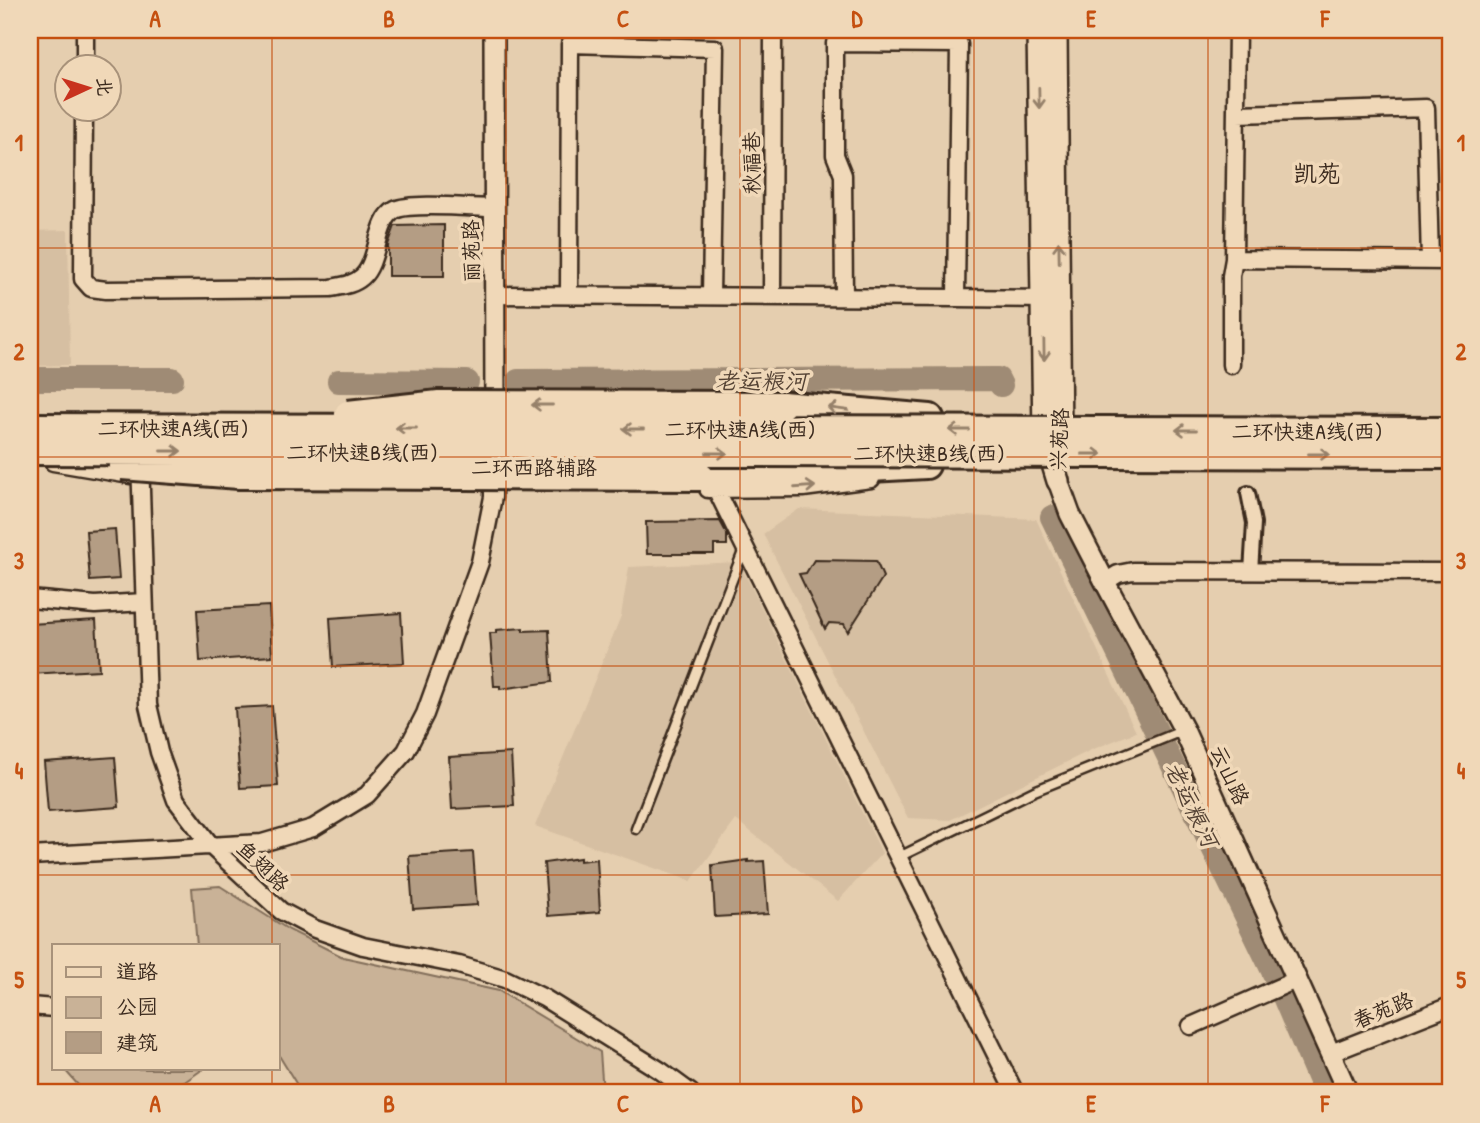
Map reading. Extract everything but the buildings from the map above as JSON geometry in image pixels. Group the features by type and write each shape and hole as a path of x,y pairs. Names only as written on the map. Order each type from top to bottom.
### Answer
{"highway":[{"path":"147,421 282,422 439,404 782,405 930,418"},
{"name":"二环快速A线(西)","path":"30,427 147,421 1450,431"},
{"path":"38,455 225,475 708,483 930,465"},
{"name":"二环快速B线(西)","path":"38,455 1450,455"}],"main road":[{"name":"兴苑路","path":"1038,30 1045,435 1058,481"},
{"name":"兴苑路","path":"1056,30 1061,418 1058,481"}],"street":[{"path":"85,30 85,52"},
{"name":"丽苑路","path":"493,480 494,30"},
{"name":"秋福巷","path":"772,297 773,30"},
{"path":"1231,365 1237,30"},
{"path":"844,297 843,175 835,155 835,43 958,44 956,298"},
{"path":"569,295 570,44 715,48 711,296"},
{"path":"1237,114 1426,108 1430,261"},
{"path":"84,122 83,279 91,288 331,288 352,283 362,277 372,263 387,217 396,210 410,207 494,208"},
{"path":"1234,259 1450,261"},
{"path":"494,295 1043,299"},
{"name":"鱼翅路","path":"147,421 140,477 148,705 159,752 176,800 212,847 281,911 315,929 363,946 459,965 505,979 556,1006 661,1071 691,1093"},
{"name":"二环西路辅路","path":"38,455 140,477 228,487 493,480 708,483"},
{"path":"30,856 262,843 313,828 367,794 406,751 425,714 480,562 493,480"},
{"name":"云山路","path":"1058,481 1070,514 1105,582 1348,1093"},
{"path":"708,483 745,547 1015,1093"},
{"path":"1248,493 1254,523 1251,572"},
{"path":"1105,582 1118,574 1133,571 1450,572"},
{"path":"30,599 95,605 144,602"},
{"path":"1191,1026 1293,981"},
{"path":"30,1006 52,1008"},
{"name":"春苑路","path":"1331,1053 1450,1006"}],"lane":[{"path":"636,829 745,547"},
{"path":"899,857 1034,791 1175,733"}],"shaded area":[{"path":"68,230 70,365 30,366 30,231"},
{"path":"799,509 1036,519 1136,732 1091,750 950,820 908,818 763,534"},
{"path":"739,562 882,853 838,901 736,820 691,881 535,826 621,616 629,567"}],"green space":[{"path":"220,886 289,930 343,957 499,991 600,1052 603,1093 302,1093 280,1057 280,944 197,944 192,888"},
{"path":"65,1070 202,1070 183,1083 187,1093 85,1093"}],"waterway":[{"name":"老运粮河","path":"30,379 172,379"},
{"name":"老运粮河","path":"518,381 998,379 1001,385"},
{"name":"老运粮河","path":"339,381 467,382"},
{"name":"老运粮河","path":"1052,517 1273,971 1325,1093"}],"district":[{"name":"凯苑","path":"1317,173"}]}
